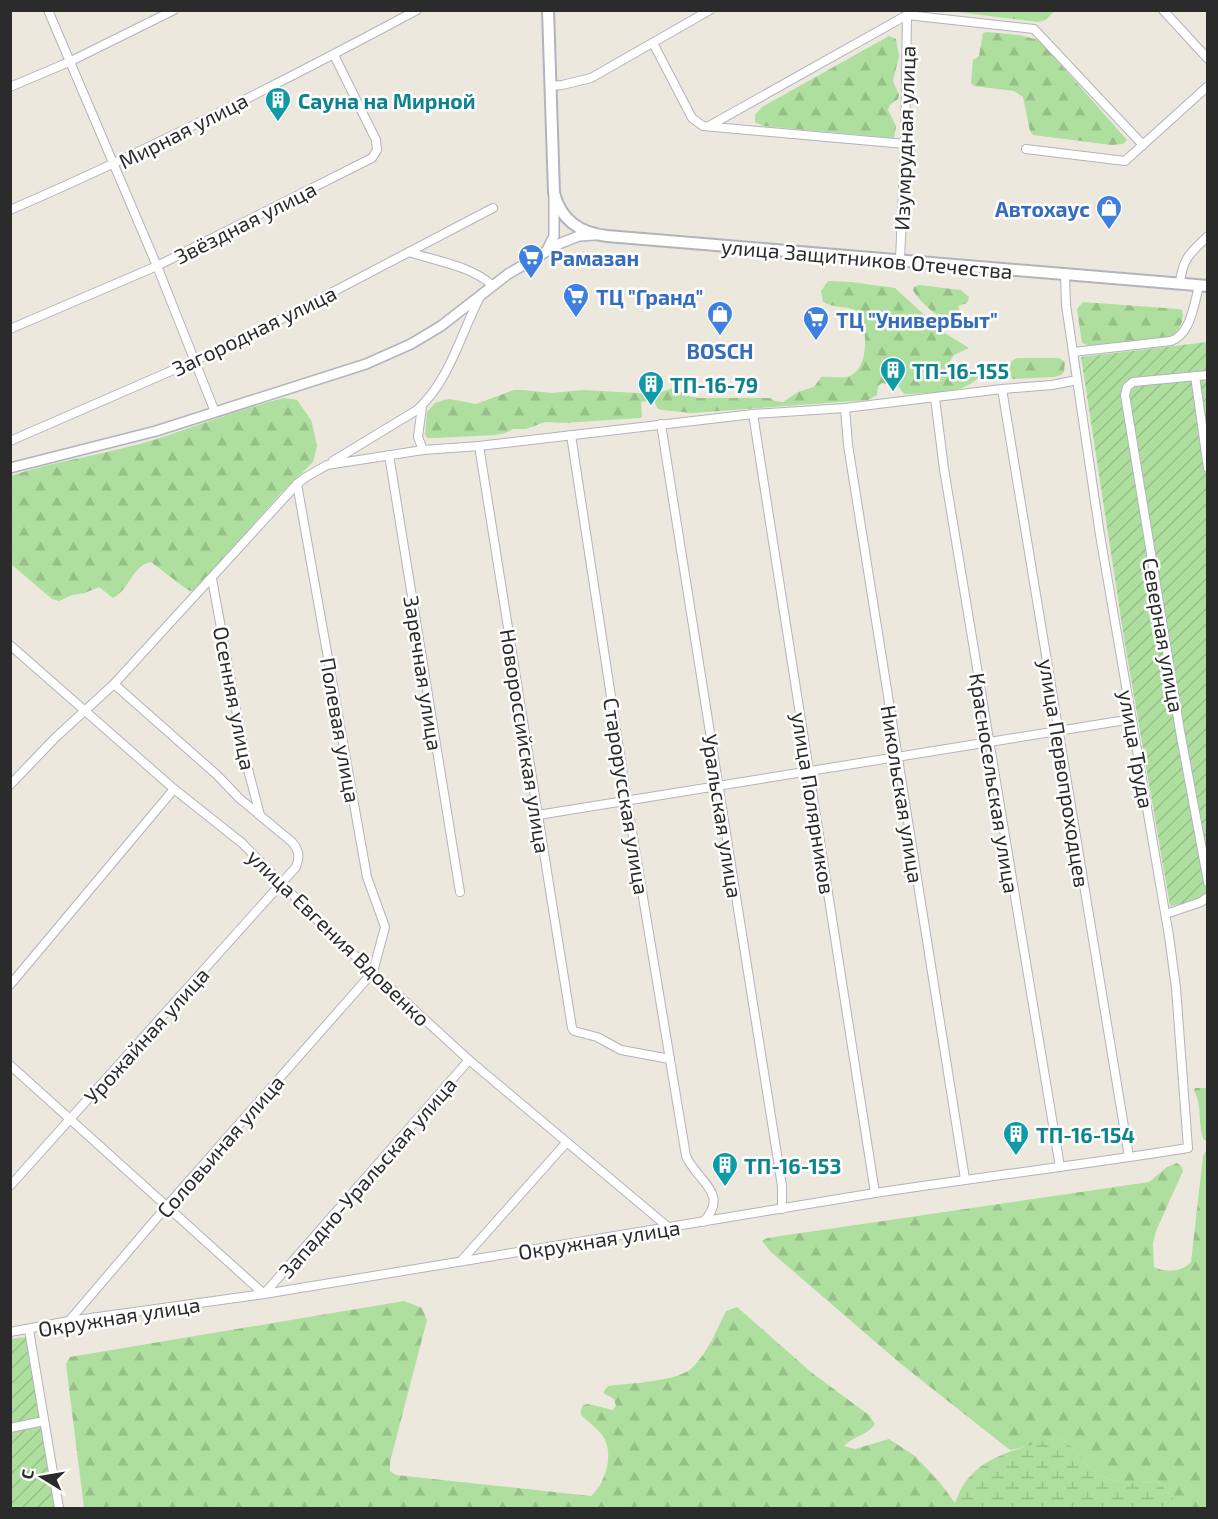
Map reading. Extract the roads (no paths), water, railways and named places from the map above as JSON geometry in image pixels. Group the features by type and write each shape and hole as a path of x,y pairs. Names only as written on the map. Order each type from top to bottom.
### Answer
{"main road":[{"path":"548,10 554,189"},
{"name":"улица Защитников Отечества","path":"554,189 559,207 569,222 576,228 595,235 1203,286"}],"street":[{"path":"48,10 157,266 215,412"},
{"path":"10,87 69,62 174,10"},
{"name":"Мирная улица","path":"10,210 114,165 334,55 417,10"},
{"path":"550,86 562,86 591,78 710,10"},
{"path":"1163,10 1208,59"},
{"path":"709,126 907,15 1034,29 1143,145"},
{"name":"Изумрудная улица","path":"900,260 907,15"},
{"path":"653,43 692,118 698,124 905,144"},
{"name":"Звёздная улица","path":"10,329 157,266 372,158 377,150 376,140 334,55"},
{"path":"1026,149 1125,160 1208,86"},
{"path":"544,254 554,236 554,189"},
{"name":"Загородная улица","path":"10,441 275,323 493,208"},
{"path":"10,468 156,431 338,374 389,354 441,326 493,286 568,239 595,235"},
{"path":"1180,284 1183,264 1188,255 1208,236"},
{"path":"409,252 470,272 486,279 493,286"},
{"name":"улица Труда","path":"1065,274 1065,292 1073,352 1100,536 1166,914 1176,988 1188,1148"},
{"path":"1073,352 1171,342 1178,339 1203,286"},
{"path":"10,785 55,738 114,684 297,484 422,406 437,389 480,297"},
{"path":"1208,375 1195,376 1208,468"},
{"name":"Северная улица","path":"1195,376 1133,382 1127,387 1125,395 1208,882"},
{"path":"327,465 423,450 479,446 753,414 845,408 1052,385 1077,380"},
{"name":"улица Первопроходцев","path":"1002,389 1129,1157"},
{"name":"Красносельская улица","path":"934,398 988,742 1060,1167"},
{"path":"422,406 417,437 423,450"},
{"name":"Никольская улица","path":"845,408 848,445 896,756 965,1179"},
{"name":"улица Полярников","path":"753,414 875,1193"},
{"name":"Уральская улица","path":"661,424 782,1186 782,1209"},
{"name":"Старорусская улица","path":"571,435 627,801 686,1156 712,1194 713,1208 703,1222"},
{"name":"Новороссийская улица","path":"479,446 572,1028 597,1037 621,1050 670,1059"},
{"name":"Заречная улица","path":"389,455 460,892"},
{"name":"Полевая улица","path":"297,484 367,877 385,927 373,972"},
{"name":"Осенняя улица","path":"212,579 245,758 261,817"},
{"name":"улица Евгения Вдовенко","path":"10,645 174,789 242,843 328,931 470,1060 668,1227"},
{"path":"114,684 261,817"},
{"path":"538,815 1132,719"},
{"path":"10,985 174,789"},
{"name":"Урожайная улица","path":"10,1186 296,867 299,854 297,847 261,817"},
{"path":"1166,914 1201,902 1208,897"},
{"name":"Соловьиная улица","path":"69,1321 373,972"},
{"name":"Западно-Уральская улица","path":"264,1293 470,1060"},
{"path":"10,1065 264,1293"},
{"path":"462,1260 566,1143"},
{"name":"Окружная улица","path":"10,1332 875,1193 1188,1148"},
{"path":"29,1330 59,1509"},
{"path":"10,1428 44,1421"}],"place":[{"name":"Сауна на Мирной","path":"278,123"},
{"name":"Автохаус","path":"1109,231"},
{"name":"Рамазан","path":"531,280"},
{"name":"ТЦ \"Гранд\"","path":"576,319"},
{"name":"BOSCH","path":"720,337"},
{"name":"ТЦ \"УниверБыт\"","path":"816,342"},
{"name":"ТП-16-155","path":"893,393"},
{"name":"ТП-16-79","path":"651,407"},
{"name":"ТП-16-154","path":"1016,1157"},
{"name":"ТП-16-153","path":"725,1188"}]}
